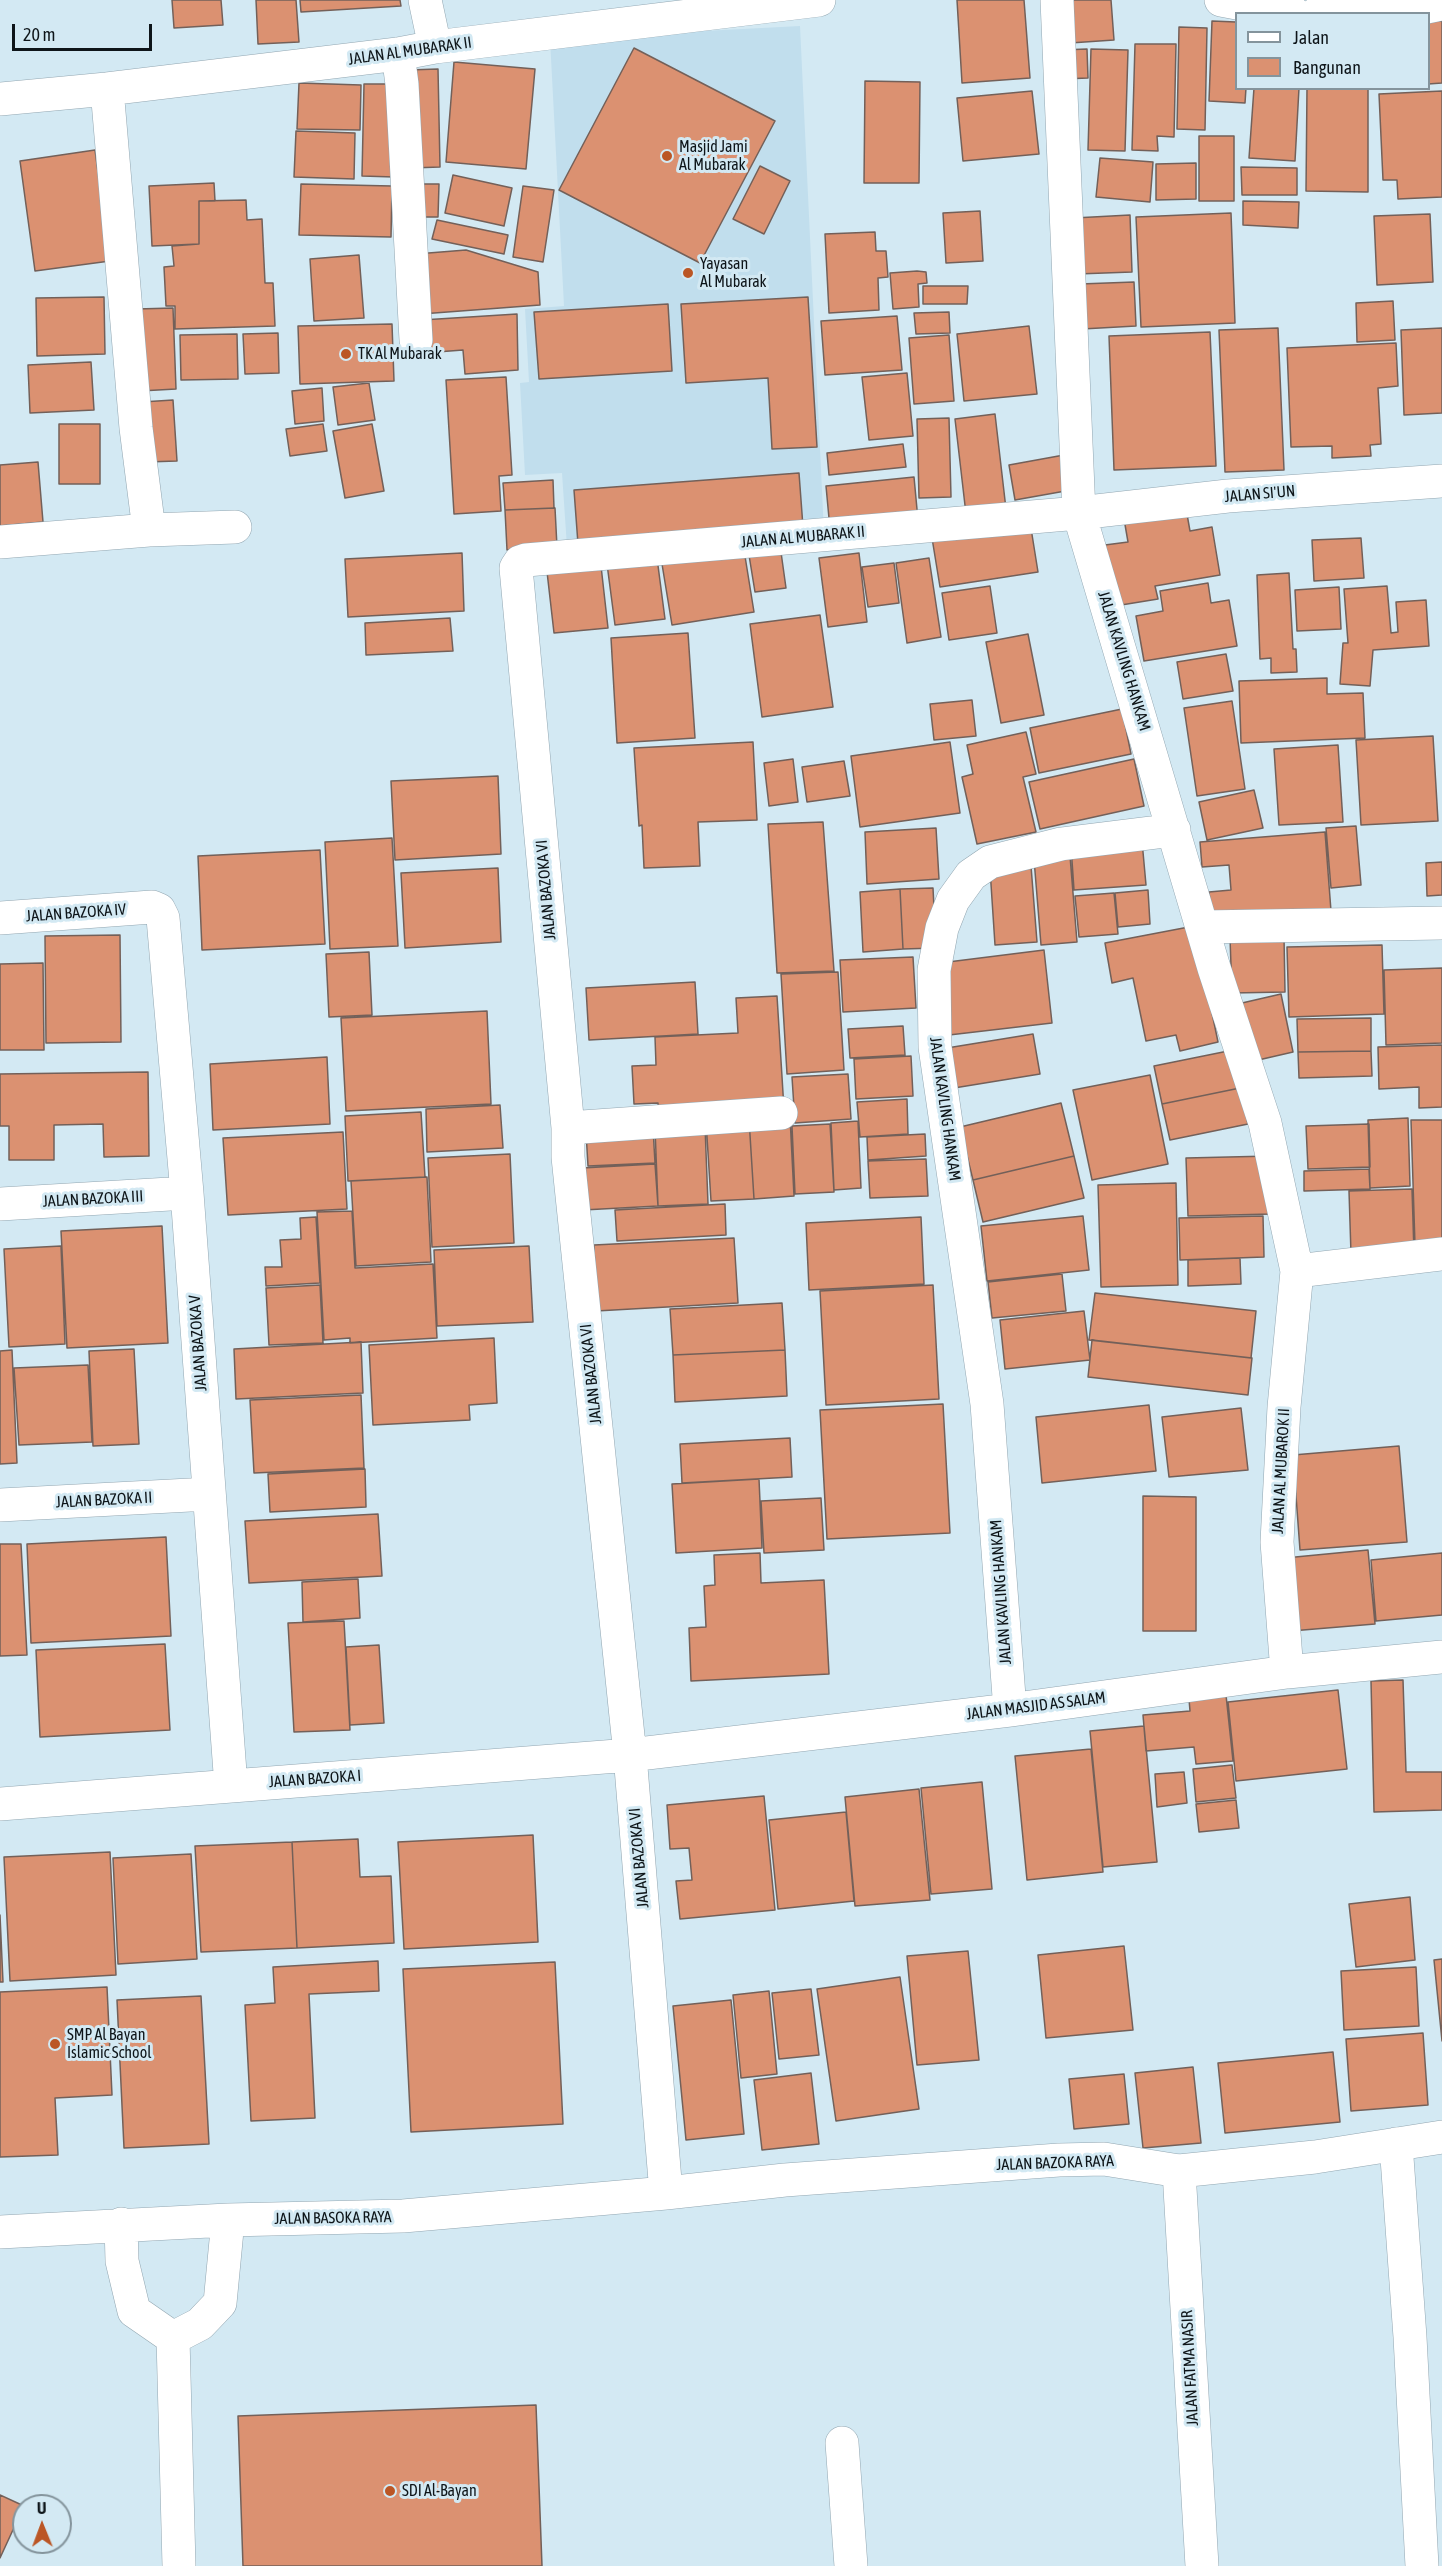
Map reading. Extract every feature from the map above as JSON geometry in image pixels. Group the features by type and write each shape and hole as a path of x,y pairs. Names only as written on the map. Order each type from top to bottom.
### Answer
{"street":[{"path":"426,0 435,47"},
{"name":"JALAN AL MUBARAK II","path":"0,99 107,89 398,54 435,47 819,0"},
{"name":"JALAN KAVLING HANKAM","path":"1010,1710 987,1404 935,1047 934,969 940,938 953,900 971,875 990,862 1060,844 1174,830 1079,513 1057,0"},
{"path":"1223,0 1285,12"},
{"path":"1364,12 1412,10 1442,4"},
{"path":"398,54 402,84 416,340"},
{"path":"107,89 136,428 149,530"},
{"name":"JALAN SI'UN","path":"1079,513 1228,496 1442,481"},
{"name":"JALAN AL MUBARAK II","path":"526,560 1079,513"},
{"path":"0,542 149,530 235,527"},
{"name":"JALAN BAZOKA VI","path":"526,560 520,562 516,573 568,1128 568,1157 630,1755 666,2193"},
{"name":"JALAN AL MUBAROK II","path":"1174,830 1265,1123 1297,1271 1284,1407 1277,1542 1287,1672"},
{"name":"JALAN BAZOKA IV","path":"0,918 152,907"},
{"name":"JALAN BAZOKA V","path":"152,907 159,910 163,918 187,1193 231,1786"},
{"path":"1203,927 1442,923"},
{"path":"568,1128 781,1113"},
{"name":"JALAN BAZOKA III","path":"0,1204 187,1193"},
{"path":"1297,1271 1442,1254"},
{"name":"JALAN BAZOKA II","path":"0,1505 209,1494"},
{"name":"JALAN MASJID AS SALAM","path":"630,1755 1010,1710 1287,1672 1442,1657"},
{"name":"JALAN BAZOKA I","path":"0,1804 630,1755"},
{"name":"JALAN BAZOKA RAYA","path":"666,2193 785,2180 1059,2160 1104,2159 1179,2170 1315,2157 1442,2137"},
{"path":"1396,2144 1410,2337 1422,2566"},
{"name":"JALAN FATMA NASIR","path":"1179,2170 1202,2566"},
{"name":"JALAN BASOKA RAYA","path":"0,2232 121,2224 403,2216 666,2193"},
{"path":"173,2338 200,2324 220,2303 228,2220"},
{"path":"121,2224 122,2261 134,2311 173,2338"},
{"path":"173,2338 179,2566"},
{"path":"842,2443 851,2566"}],"shaded area":[{"name":"Yayasan Al Mubarak","path":"800,26 824,533 567,547 562,473 525,475 520,383 529,382 525,309 564,306 550,39"}],"building":[{"path":"172,0 221,0 223,25 174,28"},
{"path":"256,0 296,0 299,42 258,44"},
{"path":"300,0 400,0 401,6 301,12"},
{"path":"957,0 1024,0 1030,78 962,83"},
{"path":"1067,0 1111,0 1114,40 1070,43"},
{"path":"1212,21 1235,22 1235,90 1246,90 1245,103 1209,101"},
{"path":"1430,21 1442,21 1442,83 1430,84"},
{"path":"1179,27 1207,28 1205,130 1177,129"},
{"path":"1135,44 1176,44 1174,137 1157,136 1158,151 1132,150"},
{"name":"Masjid Jami Al Mubarak","path":"634,48 775,121 700,263 559,190"},
{"path":"1087,49 1088,78 1063,79 1062,50"},
{"path":"1091,49 1128,50 1125,151 1088,150"},
{"path":"454,62 535,69 526,169 446,162"},
{"path":"438,69 440,167 411,168 408,70"},
{"path":"865,81 920,82 919,183 864,183"},
{"path":"299,83 361,85 360,130 297,129"},
{"path":"364,84 396,84 394,177 362,176"},
{"path":"1254,90 1299,90 1295,161 1249,158"},
{"path":"1307,90 1368,90 1368,192 1306,191"},
{"path":"1032,91 1039,154 963,161 957,98"},
{"path":"1442,91 1442,197 1398,199 1397,180 1383,180 1379,94"},
{"path":"296,131 355,133 354,179 294,177"},
{"path":"1199,136 1234,136 1234,201 1199,201"},
{"path":"95,150 110,261 35,271 20,161"},
{"path":"1100,158 1153,162 1150,202 1096,197"},
{"path":"1196,163 1196,199 1156,200 1156,164"},
{"path":"760,166 790,181 764,234 733,219"},
{"path":"1241,167 1297,168 1297,195 1242,195"},
{"path":"453,175 512,188 504,226 445,213"},
{"path":"214,183 215,201 199,201 199,244 152,246 149,186"},
{"path":"301,184 392,186 391,237 299,235"},
{"path":"422,184 439,184 438,217 421,217"},
{"path":"523,186 554,190 543,262 513,257"},
{"path":"246,200 247,220 262,219 265,283 273,283 275,326 175,329 175,306 166,306 164,267 174,266 172,246 199,244 199,201"},
{"path":"1243,201 1299,202 1298,228 1243,225"},
{"path":"980,211 983,261 946,263 943,213"},
{"path":"1231,213 1235,323 1141,327 1136,217"},
{"path":"1430,214 1433,282 1377,285 1374,216"},
{"path":"1130,215 1132,272 1077,274 1074,218"},
{"path":"437,220 508,235 504,254 432,239"},
{"path":"875,232 876,251 886,251 888,277 878,278 879,310 829,313 825,234"},
{"path":"466,250 538,272 540,305 421,314 416,254"},
{"path":"359,255 364,318 314,321 310,259"},
{"path":"926,272 927,283 918,284 919,307 893,309 890,273"},
{"path":"1134,282 1136,326 1082,329 1080,284"},
{"path":"923,286 968,286 967,304 923,304"},
{"path":"104,297 105,354 37,356 36,298"},
{"path":"808,297 817,447 772,449 768,378 686,383 681,304"},
{"path":"1393,301 1395,340 1357,342 1356,303"},
{"path":"668,304 672,371 539,379 534,312"},
{"path":"173,308 176,389 140,391 137,309"},
{"path":"949,312 950,333 916,334 914,313"},
{"path":"517,314 518,370 465,374 463,350 424,353 422,320"},
{"path":"897,316 902,370 825,375 821,321"},
{"name":"TK Al Mubarak","path":"392,324 394,381 300,384 298,326"},
{"path":"1029,326 1037,394 964,401 957,334"},
{"path":"1278,328 1284,470 1225,472 1219,330"},
{"path":"1442,328 1442,413 1404,415 1401,330"},
{"path":"1210,332 1216,466 1114,470 1109,336"},
{"path":"278,333 279,373 245,374 243,334"},
{"path":"237,334 238,379 181,380 180,335"},
{"path":"949,335 954,401 914,404 909,338"},
{"path":"1396,343 1398,386 1378,388 1381,444 1370,445 1371,456 1332,458 1332,446 1291,447 1287,348"},
{"path":"91,362 94,410 30,413 28,365"},
{"path":"907,373 913,436 869,440 862,377"},
{"path":"506,377 512,475 499,476 501,511 454,514 446,380"},
{"path":"369,383 375,420 338,425 333,387"},
{"path":"322,388 324,421 295,424 292,391"},
{"path":"173,400 177,461 146,462 142,402"},
{"path":"995,414 1006,509 966,514 955,419"},
{"path":"949,418 951,497 919,498 917,419"},
{"path":"59,424 100,424 100,484 59,484"},
{"path":"323,424 327,451 290,456 286,429"},
{"path":"372,424 384,491 345,498 333,431"},
{"path":"903,444 906,467 829,475 827,453"},
{"path":"1064,455 1071,490 1015,500 1009,465"},
{"path":"38,462 43,522 0,526 0,465"},
{"path":"799,473 803,527 578,544 574,490"},
{"path":"914,477 918,520 830,529 826,486"},
{"path":"553,480 554,508 505,510 503,483"},
{"path":"1185,503 1190,531 1212,527 1220,575 1155,586 1158,599 1115,606 1105,545 1128,542 1123,513"},
{"path":"555,508 557,547 507,550 505,510"},
{"path":"1030,522 1038,572 940,587 932,538"},
{"path":"1361,538 1364,578 1314,581 1312,540"},
{"path":"780,545 786,588 755,592 748,549"},
{"path":"744,550 754,612 672,625 662,564"},
{"path":"462,553 464,611 348,617 345,559"},
{"path":"859,553 867,622 828,627 819,558"},
{"path":"600,557 608,628 554,633 546,563"},
{"path":"657,558 665,619 615,625 607,564"},
{"path":"929,558 941,637 907,643 896,563"},
{"path":"894,563 899,603 868,607 862,567"},
{"path":"1289,573 1293,649 1296,649 1297,672 1271,673 1271,658 1260,659 1257,575"},
{"path":"1208,583 1211,603 1229,600 1237,646 1144,661 1136,616 1163,611 1160,591"},
{"path":"990,586 997,633 949,640 942,593"},
{"path":"1387,586 1391,633 1398,632 1396,602 1426,600 1429,646 1373,650 1370,686 1340,684 1343,643 1348,643 1344,589"},
{"path":"1339,587 1341,629 1297,631 1295,590"},
{"path":"820,615 833,707 762,717 750,624"},
{"path":"450,618 453,651 366,655 365,623"},
{"path":"688,633 695,738 617,743 611,638"},
{"path":"1028,634 1044,715 1001,723 986,642"},
{"path":"1226,654 1233,691 1183,699 1177,662"},
{"path":"1327,678 1327,694 1363,693 1365,738 1241,743 1239,681"},
{"path":"972,700 976,736 934,740 930,704"},
{"path":"1232,701 1245,789 1197,796 1184,708"},
{"path":"1122,709 1131,754 1039,773 1030,728"},
{"path":"1026,732 1036,774 1023,777 1036,832 977,844 962,777 973,774 967,745"},
{"path":"1433,736 1438,821 1361,825 1356,740"},
{"path":"753,742 757,820 698,822 700,866 644,868 634,748"},
{"path":"950,742 960,813 860,827 851,756"},
{"path":"1338,745 1343,822 1279,825 1274,749"},
{"path":"793,759 798,802 769,806 764,763"},
{"path":"1134,759 1144,806 1040,829 1029,782"},
{"path":"844,761 850,796 807,802 802,767"},
{"path":"498,776 501,854 395,860 391,781"},
{"path":"1254,790 1263,828 1207,840 1199,802"},
{"path":"823,822 834,971 777,973 768,824"},
{"path":"1356,826 1361,885 1331,888 1326,828"},
{"path":"936,828 939,879 867,884 865,832"},
{"path":"1325,832 1331,911 1212,920 1209,892 1231,890 1229,865 1202,867 1200,842"},
{"path":"392,838 398,946 330,949 325,842"},
{"path":"1142,841 1146,885 1074,890 1071,846"},
{"path":"320,850 325,944 202,950 198,856"},
{"path":"1070,856 1077,942 1041,945 1034,859"},
{"path":"1442,862 1442,895 1427,896 1426,863"},
{"path":"1031,866 1037,942 995,945 990,869"},
{"path":"498,868 501,942 405,948 401,873"},
{"path":"933,888 936,948 903,949 900,889"},
{"path":"900,889 903,949 863,952 860,892"},
{"path":"1148,890 1150,924 1118,927 1115,893"},
{"path":"1114,893 1118,934 1079,937 1075,896"},
{"path":"1194,926 1218,1042 1180,1051 1176,1035 1146,1041 1133,978 1112,983 1105,943"},
{"path":"120,935 121,1042 46,1043 45,936"},
{"path":"1284,937 1285,992 1232,993 1230,938"},
{"path":"1382,945 1384,1014 1289,1017 1287,947"},
{"path":"1044,950 1052,1023 949,1035 940,963"},
{"path":"369,952 372,1015 329,1017 326,954"},
{"path":"913,957 916,1008 843,1012 840,960"},
{"path":"43,963 44,1050 0,1050 0,964"},
{"path":"1442,968 1442,1043 1386,1045 1384,970"},
{"path":"838,972 844,1070 787,1074 781,974"},
{"path":"695,982 698,1034 589,1040 586,988"},
{"path":"1281,994 1293,1052 1254,1061 1242,1003"},
{"path":"777,996 784,1109 659,1116 658,1103 634,1104 632,1066 656,1065 655,1037 738,1033 736,998"},
{"path":"487,1011 491,1104 346,1111 341,1018"},
{"path":"1371,1018 1371,1051 1298,1052 1297,1019"},
{"path":"903,1026 905,1055 850,1058 848,1029"},
{"path":"1033,1034 1040,1074 954,1088 947,1048"},
{"path":"1442,1045 1442,1107 1419,1108 1419,1087 1379,1089 1378,1047"},
{"path":"1233,1050 1240,1088 1162,1104 1154,1066"},
{"path":"1371,1051 1372,1076 1299,1078 1298,1052"},
{"path":"911,1056 913,1096 856,1099 854,1059"},
{"path":"327,1057 330,1124 213,1130 210,1064"},
{"path":"148,1072 149,1156 104,1157 103,1124 54,1125 54,1160 9,1160 9,1126 0,1126 0,1074"},
{"path":"848,1074 851,1119 795,1123 792,1077"},
{"path":"1150,1075 1168,1164 1092,1180 1073,1090"},
{"path":"1240,1088 1248,1124 1170,1140 1162,1104"},
{"path":"907,1099 908,1134 860,1137 857,1102"},
{"path":"1061,1103 1074,1156 973,1180 960,1127"},
{"path":"500,1105 503,1148 427,1152 426,1109"},
{"path":"421,1112 425,1177 348,1181 345,1116"},
{"path":"790,1117 794,1196 754,1199 749,1119"},
{"path":"1408,1118 1410,1186 1370,1188 1368,1120"},
{"path":"749,1119 754,1199 711,1201 706,1121"},
{"path":"1411,1120 1442,1120 1442,1244 1415,1245"},
{"path":"858,1121 861,1188 834,1190 831,1123"},
{"path":"830,1124 834,1192 795,1194 792,1126"},
{"path":"1369,1124 1370,1167 1308,1169 1306,1126"},
{"path":"705,1126 708,1204 658,1206 655,1128"},
{"path":"653,1128 655,1163 588,1166 586,1132"},
{"path":"343,1132 347,1209 228,1215 223,1138"},
{"path":"925,1134 926,1156 868,1160 867,1137"},
{"path":"510,1154 514,1243 432,1247 428,1158"},
{"path":"1074,1156 1084,1198 983,1222 973,1180"},
{"path":"1271,1156 1272,1214 1188,1216 1186,1158"},
{"path":"926,1159 928,1196 870,1198 868,1161"},
{"path":"655,1164 658,1206 583,1210 582,1168"},
{"path":"1369,1169 1370,1189 1304,1191 1304,1171"},
{"path":"427,1177 431,1262 356,1266 351,1181"},
{"path":"1176,1183 1178,1285 1101,1287 1098,1185"},
{"path":"1412,1189 1414,1253 1351,1254 1349,1191"},
{"path":"725,1204 726,1235 617,1241 615,1210"},
{"path":"352,1211 355,1268 433,1264 437,1338 350,1343 350,1338 324,1340 317,1212"},
{"path":"1083,1216 1089,1270 987,1281 981,1226"},
{"path":"1263,1216 1264,1257 1180,1260 1179,1218"},
{"path":"316,1217 320,1283 266,1286 265,1267 282,1267 280,1240 301,1239 300,1218"},
{"path":"921,1217 924,1284 809,1290 806,1223"},
{"path":"162,1226 168,1343 67,1348 61,1231"},
{"path":"734,1238 738,1303 596,1311 594,1245"},
{"path":"61,1246 65,1344 9,1347 4,1249"},
{"path":"529,1246 533,1322 437,1326 434,1250"},
{"path":"1240,1258 1241,1284 1188,1286 1188,1260"},
{"path":"1062,1274 1066,1311 992,1318 988,1282"},
{"path":"320,1285 323,1343 269,1345 266,1288"},
{"path":"933,1285 939,1399 826,1405 820,1291"},
{"path":"1095,1293 1256,1311 1251,1358 1089,1340"},
{"path":"782,1303 785,1350 673,1355 670,1309"},
{"path":"1084,1311 1090,1360 1005,1369 1000,1320"},
{"path":"494,1338 497,1403 469,1405 470,1420 373,1425 369,1345"},
{"path":"1092,1340 1252,1358 1248,1395 1088,1377"},
{"path":"361,1342 363,1393 236,1399 234,1349"},
{"path":"134,1349 139,1444 93,1446 89,1351"},
{"path":"12,1350 17,1463 0,1464 0,1351"},
{"path":"785,1350 787,1396 675,1402 673,1355"},
{"path":"88,1365 92,1442 19,1445 14,1368"},
{"path":"361,1395 364,1468 254,1473 250,1400"},
{"path":"943,1404 950,1533 827,1539 820,1410"},
{"path":"1149,1405 1156,1471 1042,1483 1036,1417"},
{"path":"1241,1408 1248,1470 1169,1477 1162,1417"},
{"path":"790,1438 792,1477 682,1483 680,1444"},
{"path":"1399,1446 1407,1542 1300,1550 1293,1455"},
{"path":"365,1469 366,1507 270,1512 268,1474"},
{"path":"759,1479 762,1548 676,1553 672,1484"},
{"path":"1143,1496 1196,1497 1196,1631 1143,1631"},
{"path":"821,1498 824,1550 764,1553 761,1501"},
{"path":"378,1514 382,1576 249,1583 245,1521"},
{"path":"166,1537 171,1636 31,1643 27,1544"},
{"path":"0,1544 21,1544 27,1655 0,1656"},
{"path":"1368,1550 1375,1624 1291,1631 1285,1558"},
{"path":"760,1553 761,1583 824,1580 829,1674 691,1681 689,1628 706,1627 704,1586 715,1585 714,1555"},
{"path":"1442,1553 1442,1615 1376,1621 1371,1560"},
{"path":"358,1579 360,1618 303,1622 302,1582"},
{"path":"344,1621 350,1730 294,1732 288,1623"},
{"path":"165,1644 170,1730 40,1737 36,1650"},
{"path":"379,1645 384,1723 350,1725 346,1647"},
{"path":"1403,1680 1406,1772 1442,1772 1442,1810 1374,1812 1371,1681"},
{"path":"1338,1690 1347,1769 1236,1781 1228,1702"},
{"path":"1226,1695 1233,1761 1196,1764 1194,1747 1146,1751 1143,1715 1190,1711 1189,1699"},
{"path":"1144,1726 1157,1862 1103,1867 1090,1731"},
{"path":"1091,1749 1103,1872 1027,1880 1015,1756"},
{"path":"1232,1765 1236,1798 1196,1802 1193,1769"},
{"path":"1184,1772 1187,1803 1157,1807 1155,1774"},
{"path":"982,1782 992,1889 931,1894 921,1788"},
{"path":"919,1789 930,1900 855,1906 845,1797"},
{"path":"764,1796 775,1910 680,1919 676,1881 692,1880 689,1848 670,1849 667,1805"},
{"path":"1236,1800 1239,1828 1199,1832 1196,1804"},
{"path":"846,1812 854,1901 778,1909 769,1820"},
{"path":"533,1835 538,1942 404,1949 398,1842"},
{"path":"358,1839 360,1877 391,1876 394,1943 297,1948 292,1842"},
{"path":"292,1842 297,1948 201,1952 195,1846"},
{"path":"110,1852 116,1975 10,1981 4,1857"},
{"path":"191,1854 197,1959 118,1964 113,1858"},
{"path":"1410,1897 1415,1960 1356,1967 1349,1904"},
{"path":"0,1915 3,1982 0,1982"},
{"path":"1124,1946 1133,2030 1046,2038 1038,1955"},
{"path":"968,1951 979,2060 917,2065 907,1956"},
{"path":"1442,1959 1442,2041 1434,1960"},
{"path":"378,1961 379,1991 309,1994 315,2118 251,2121 245,2005 275,2003 273,1967"},
{"path":"555,1962 563,2124 411,2132 403,1969"},
{"path":"1416,1967 1419,2026 1344,2030 1341,1971"},
{"path":"900,1977 919,2109 836,2121 817,1989"},
{"name":"SMP Al Bayan Islamic School","path":"107,1987 112,2095 55,2098 58,2155 0,2157 0,1992"},
{"path":"811,1989 819,2055 779,2059 772,1993"},
{"path":"769,1991 777,2074 741,2078 733,1995"},
{"path":"201,1996 209,2144 124,2148 117,2000"},
{"path":"731,2000 744,2134 686,2140 673,2006"},
{"path":"1423,2033 1428,2105 1351,2111 1346,2039"},
{"path":"1333,2052 1340,2122 1225,2133 1218,2063"},
{"path":"1193,2067 1201,2143 1143,2148 1135,2073"},
{"path":"811,2073 819,2144 762,2150 754,2080"},
{"path":"1124,2074 1129,2124 1074,2129 1069,2079"},
{"name":"SDI Al-Bayan","path":"536,2405 542,2566 243,2566 238,2416"},
{"path":"0,2495 12,2500 12,2532 0,2558"}],"place":[{"name":"Masjid Jami Al Mubarak","path":"667,156"},
{"name":"Yayasan Al Mubarak","path":"688,273"},
{"name":"TK Al Mubarak","path":"346,354"},
{"name":"SMP Al Bayan Islamic School","path":"55,2044"},
{"name":"SDI Al-Bayan","path":"390,2491"}]}
